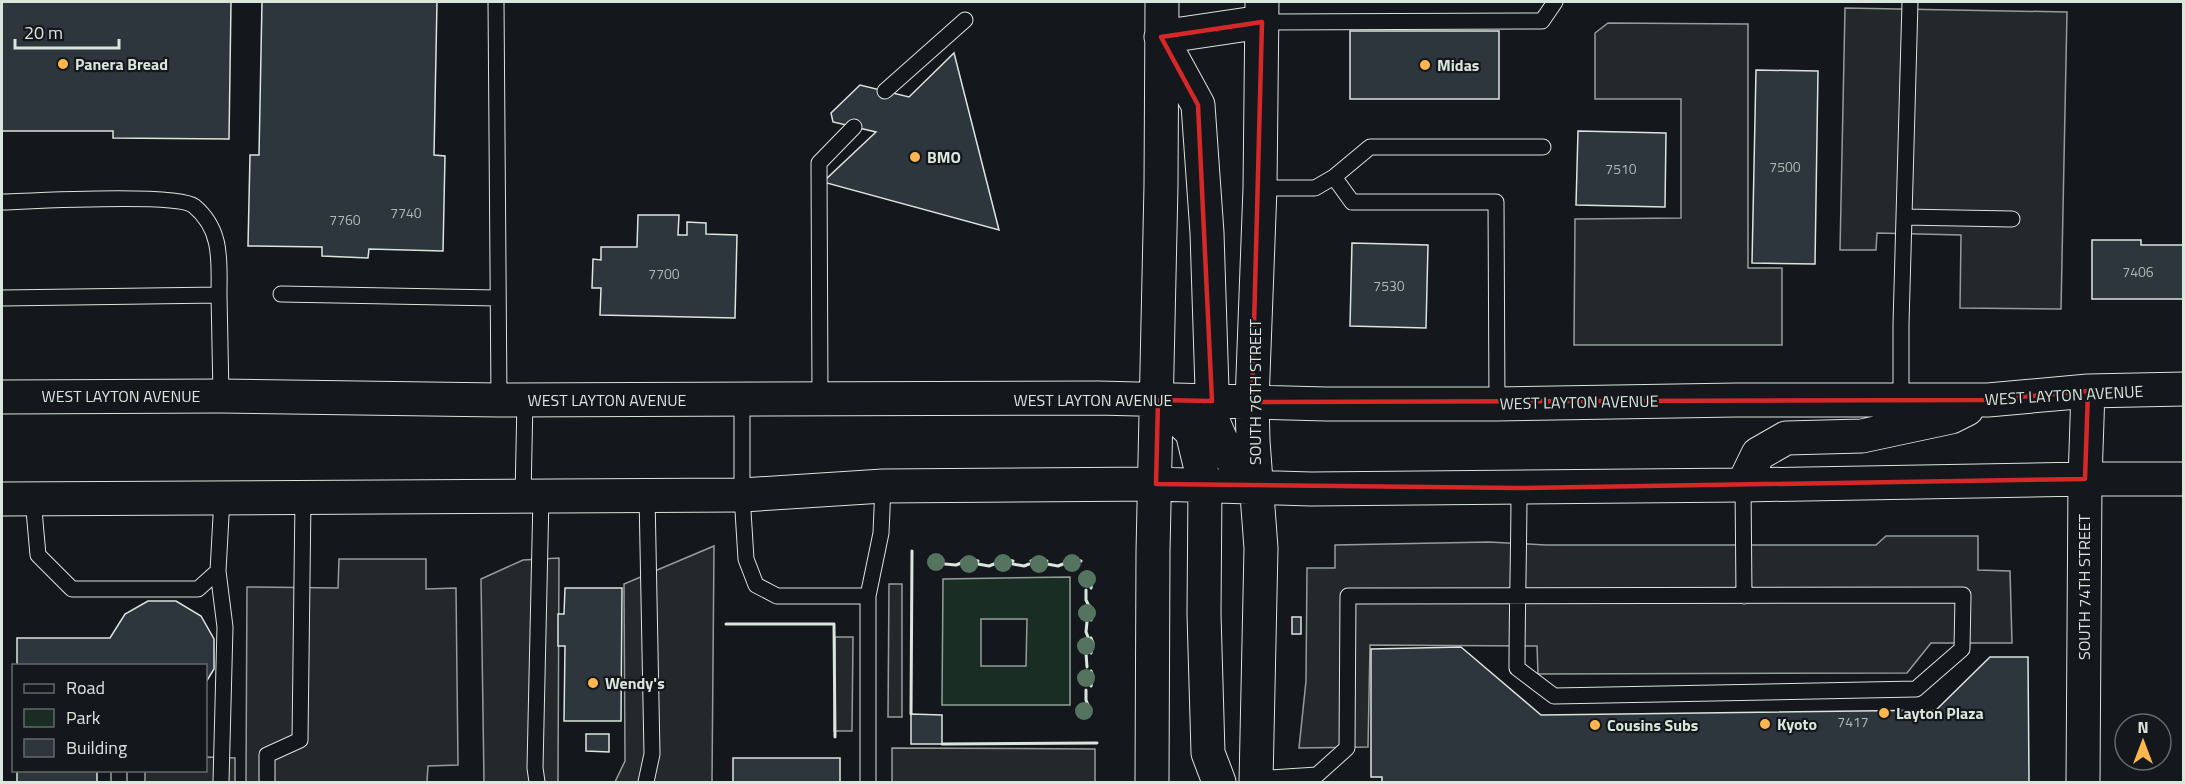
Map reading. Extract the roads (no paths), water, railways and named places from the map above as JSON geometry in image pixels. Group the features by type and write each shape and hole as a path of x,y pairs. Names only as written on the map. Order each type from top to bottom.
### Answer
{"main road":[{"path":"1152,783 1153,551 1158,400 1162,2"},
{"path":"1161,37 1262,12"},
{"name":"SOUTH 76TH STREET","path":"1256,781 1261,563 1252,402 1260,188 1262,12"},
{"path":"1161,37 1198,105 1207,233 1213,421 1222,446 1235,466 1256,488"},
{"name":"WEST LAYTON AVENUE","path":"2,397 1158,400 1326,404 1497,404 1988,400 2088,391 2184,389"},
{"name":"SOUTH 74TH STREET","path":"2083,783 2085,479 2088,391"},
{"path":"1158,400 1192,432 1205,486 1204,614 1208,753 1219,783"},
{"path":"1743,485 1758,454 1786,438 1862,436 1951,417 1988,400"},
{"path":"2,499 742,495 883,486 1156,484 1256,488 1519,488 2184,479"}],"lane":[{"path":"496,2 497,298 512,400 532,496 537,783"},
{"path":"1262,12 1542,21 1555,2"},
{"path":"1902,399 1901,324 1910,2"},
{"path":"885,90 964,20"},
{"path":"820,399 819,163 854,127"},
{"path":"1260,188 1315,188 1334,177 1370,147 1544,147"},
{"path":"1334,177 1352,202 1496,202 1497,404"},
{"path":"2,202 146,198 192,204 208,220 219,247 221,396"},
{"path":"1904,217 2012,219"},
{"path":"281,294 497,298"},
{"path":"2,298 219,296"},
{"path":"742,400 742,495 746,559 756,585 777,596 867,596"},
{"path":"1743,485 1744,596"},
{"path":"867,783 867,596 881,533 883,486"},
{"path":"1256,781 1317,776 1347,748 1348,596 1517,596 1744,596 1963,595 1962,649 1916,689 1554,696 1517,668 1517,596 1519,488"},
{"path":"646,783 652,754 647,495"},
{"path":"221,783 225,627 218,571 222,498"},
{"path":"267,783 267,755 300,740 303,498"},
{"path":"33,499 38,555 72,589 198,590 218,571"}],"place":[{"name":"Panera Bread","path":"63,64"},
{"name":"Midas","path":"1425,65"},
{"name":"BMO","path":"915,157"},
{"name":"Wendy's","path":"593,683"},
{"name":"Layton Plaza","path":"1884,713"},
{"name":"Kyoto","path":"1765,724"},
{"name":"Cousins Subs","path":"1595,725"}]}
